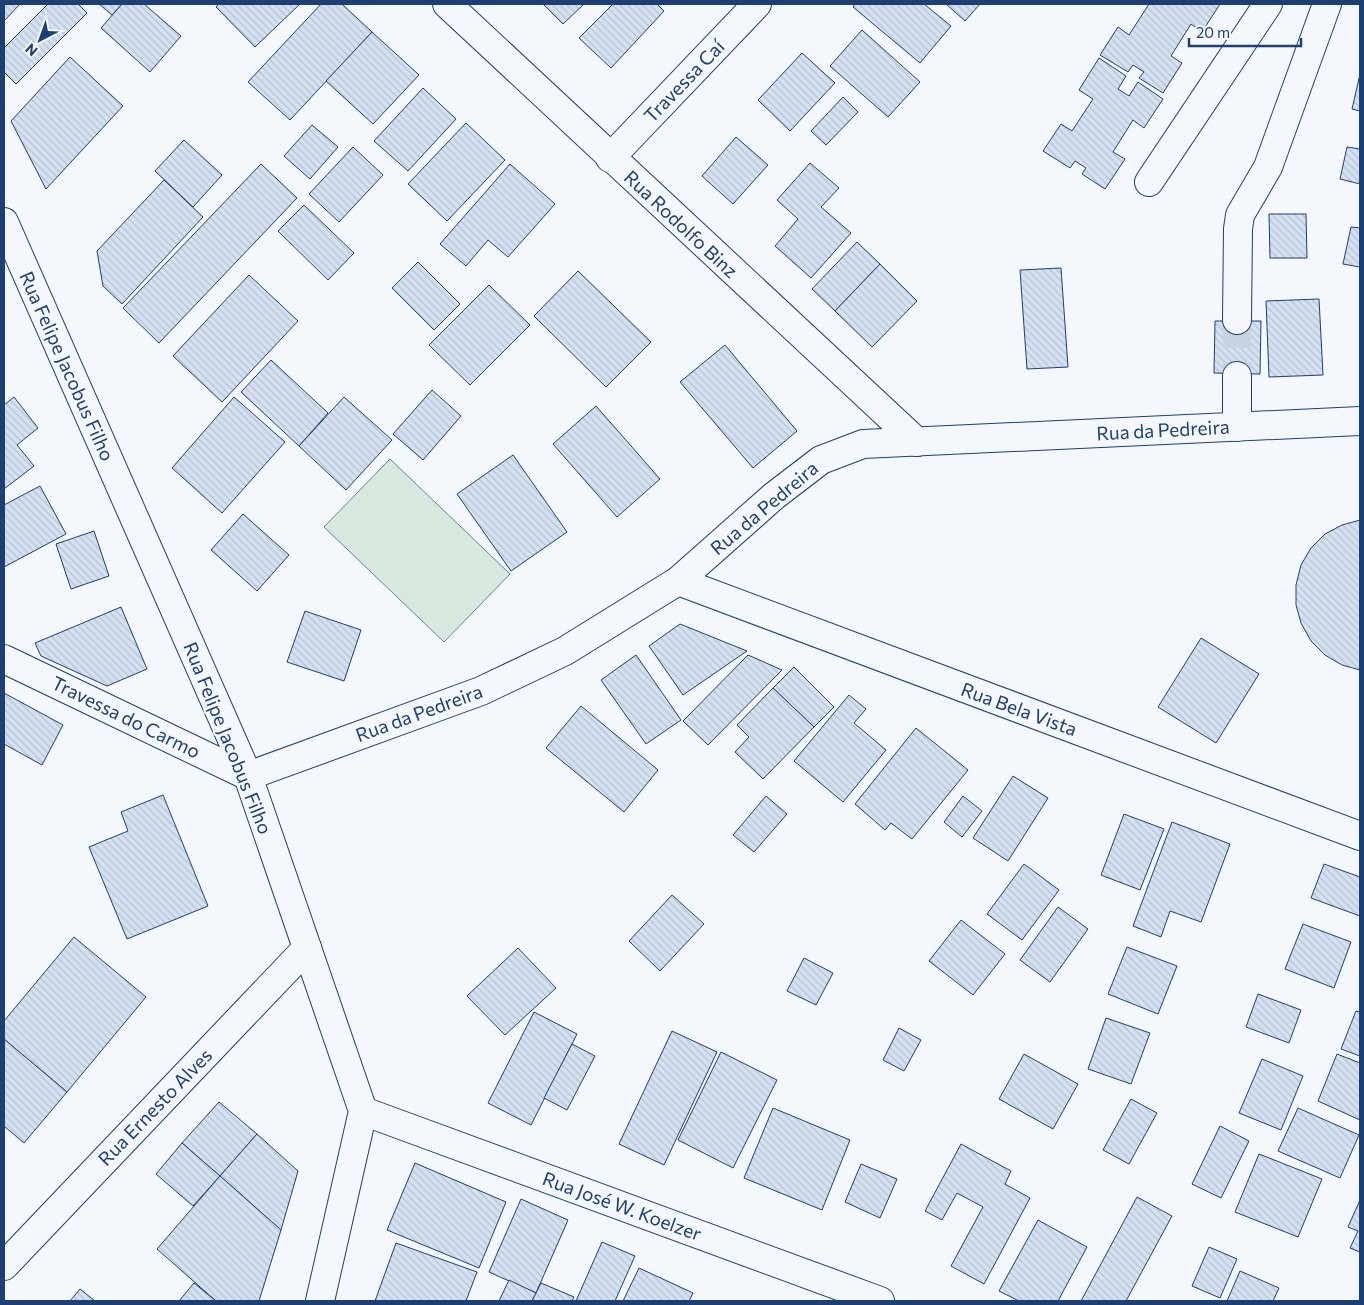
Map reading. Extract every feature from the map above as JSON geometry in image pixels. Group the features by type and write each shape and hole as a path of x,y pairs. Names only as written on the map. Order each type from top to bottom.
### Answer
{"street":[{"name":"Rua Rodolfo Binz","path":"448,4 610,158 916,442"},
{"name":"Travessa Caí","path":"610,158 757,4"},
{"path":"1149,182 1268,4"},
{"path":"1237,320 1238,229 1240,214 1268,167 1328,4"},
{"name":"Rua Felipe Jacobus Filho","path":"4,222 248,776 364,1111"},
{"path":"1237,426 1238,376"},
{"name":"Rua da Pedreira","path":"248,776 481,691 565,651 678,581 774,496 821,460 863,444 1360,420"},
{"name":"Rua Bela Vista","path":"678,581 1360,836"},
{"name":"Travessa do Carmo","path":"4,658 248,776"},
{"name":"Rua Ernesto Alves","path":"4,1266 307,948"},
{"path":"320,1301 364,1111"},
{"name":"Rua José W. Koelzer","path":"364,1111 880,1301"}],"shaded area":[{"path":"390,459 510,574 444,642 324,527"}],"building":[{"path":"4,4 20,4 4,21"},
{"path":"48,4 78,4 87,13 16,84 4,72 4,48"},
{"path":"99,4 122,4 112,15"},
{"path":"122,4 144,4 181,36 150,72 101,28"},
{"path":"219,4 300,4 255,47 216,7"},
{"path":"321,4 342,4 372,32 290,120 248,82"},
{"path":"543,4 584,4 563,24"},
{"path":"613,4 657,4 664,11 611,68 579,38"},
{"path":"855,4 924,4 951,26 920,63 853,7"},
{"path":"946,4 980,4 965,21"},
{"path":"1149,4 1220,4 1202,32 1191,24 1171,56 1182,63 1163,93 1139,78 1144,72 1133,65 1128,72 1100,55 1118,27 1129,35"},
{"path":"862,30 920,82 888,117 830,66"},
{"path":"372,32 419,75 373,124 326,81"},
{"path":"802,53 835,83 790,131 758,100"},
{"path":"70,57 123,106 46,189 11,121"},
{"path":"1099,58 1126,76 1118,89 1129,96 1138,82 1163,99 1144,128 1133,120 1113,152 1125,159 1105,189 1082,174 1086,168 1075,161 1070,168 1043,151 1061,124 1072,131 1093,99 1079,90"},
{"path":"1360,74 1360,111 1352,109"},
{"path":"423,88 456,119 408,171 374,141"},
{"path":"843,97 858,112 826,145 811,131"},
{"path":"466,123 505,160 447,221 408,184"},
{"path":"312,125 338,147 310,179 284,156"},
{"path":"736,137 768,165 733,204 702,176"},
{"path":"184,140 222,175 193,207 155,171"},
{"path":"353,147 383,175 339,222 309,194"},
{"path":"1347,147 1360,149 1360,184 1340,179"},
{"path":"810,163 839,188 821,207 851,233 811,278 775,246 798,219 777,200"},
{"path":"261,164 297,198 159,343 123,308"},
{"path":"510,164 555,204 508,257 488,240 466,266 440,244"},
{"path":"164,180 203,217 122,304 103,286 97,251"},
{"path":"304,205 354,253 328,280 278,231"},
{"path":"1269,214 1306,214 1307,258 1270,258"},
{"path":"1351,227 1360,228 1360,267 1343,264"},
{"path":"857,242 880,264 835,311 812,289"},
{"path":"418,262 460,304 434,330 392,288"},
{"path":"880,264 917,301 872,347 835,311"},
{"path":"1061,268 1068,367 1027,369 1020,270"},
{"path":"578,271 651,342 606,387 534,316"},
{"path":"249,275 298,321 222,402 173,356"},
{"path":"489,285 530,325 470,385 429,345"},
{"path":"1319,299 1323,375 1269,377 1266,301"},
{"path":"1215,321 1261,321 1260,374 1214,373"},
{"path":"725,345 797,431 753,468 680,382"},
{"path":"271,360 328,413 299,446 241,392"},
{"path":"432,390 461,416 423,460 393,434"},
{"path":"14,397 38,428 17,445 34,466 4,489 4,405"},
{"path":"234,397 285,442 222,513 172,468"},
{"path":"344,397 392,440 346,490 299,446"},
{"path":"596,406 660,479 617,517 553,444"},
{"path":"513,455 567,532 511,571 457,494"},
{"path":"40,486 66,534 4,567 4,505"},
{"path":"243,514 289,555 257,591 211,550"},
{"path":"1360,520 1360,670 1342,665 1325,655 1311,641 1301,623 1296,605 1296,585 1301,565 1311,548 1325,534 1342,525"},
{"path":"94,531 109,576 71,589 56,544"},
{"path":"121,607 147,669 107,686 41,656 35,643"},
{"path":"305,611 361,630 344,681 287,662"},
{"path":"680,624 747,651 683,695 649,646"},
{"path":"1201,638 1259,674 1216,743 1158,707"},
{"path":"636,655 681,720 646,744 601,680"},
{"path":"748,655 782,670 708,745 683,721"},
{"path":"794,667 834,707 814,727 773,688"},
{"path":"773,688 814,727 763,779 735,752 749,737 737,725"},
{"path":"4,693 63,725 42,765 4,744"},
{"path":"849,695 866,709 854,723 886,750 843,802 794,761"},
{"path":"581,706 658,770 624,812 546,748"},
{"path":"916,728 968,770 912,839 891,823 885,830 855,804"},
{"path":"1013,776 1048,798 1008,861 973,838"},
{"path":"163,795 208,906 127,939 89,847 128,831 121,812"},
{"path":"766,796 787,814 754,852 733,835"},
{"path":"963,796 982,811 962,837 944,822"},
{"path":"1124,814 1164,829 1140,890 1101,875"},
{"path":"1172,822 1230,844 1201,922 1170,911 1161,937 1133,926"},
{"path":"1024,864 1059,890 1022,940 987,914"},
{"path":"1324,864 1360,877 1360,916 1311,898"},
{"path":"672,895 704,924 660,971 629,941"},
{"path":"1058,907 1088,929 1050,982 1020,960"},
{"path":"961,920 1005,954 973,995 929,961"},
{"path":"1303,924 1351,942 1334,988 1285,969"},
{"path":"74,937 146,997 67,1092 4,1039 4,1021"},
{"path":"1127,947 1177,966 1158,1014 1108,994"},
{"path":"518,948 556,988 505,1035 467,996"},
{"path":"804,958 833,973 816,1005 787,991"},
{"path":"1258,994 1301,1010 1289,1043 1246,1027"},
{"path":"1356,1011 1360,1012 1360,1056 1341,1049"},
{"path":"534,1012 577,1034 531,1125 488,1103"},
{"path":"1106,1018 1150,1033 1131,1084 1088,1069"},
{"path":"899,1028 921,1040 904,1071 883,1060"},
{"path":"672,1031 717,1052 664,1165 619,1144"},
{"path":"4,1039 67,1092 24,1143 4,1126"},
{"path":"572,1044 595,1056 567,1110 544,1098"},
{"path":"721,1052 777,1080 733,1168 678,1140"},
{"path":"1024,1054 1078,1084 1053,1129 999,1099"},
{"path":"1337,1054 1360,1063 1360,1120 1318,1101"},
{"path":"1262,1059 1303,1076 1281,1130 1239,1113"},
{"path":"1131,1099 1157,1113 1129,1164 1103,1150"},
{"path":"219,1102 257,1134 220,1176 182,1143"},
{"path":"773,1108 850,1140 822,1210 744,1178"},
{"path":"1298,1108 1359,1135 1340,1178 1278,1151"},
{"path":"1220,1126 1249,1141 1221,1198 1192,1184"},
{"path":"257,1134 298,1171 281,1230 220,1176"},
{"path":"182,1143 220,1176 193,1206 156,1174"},
{"path":"961,1144 1011,1171 1005,1184 1030,1198 984,1284 951,1266 983,1207 957,1193 942,1220 925,1211"},
{"path":"1259,1154 1322,1179 1298,1237 1235,1212"},
{"path":"415,1163 506,1202 479,1268 387,1230"},
{"path":"861,1164 897,1179 880,1218 845,1202"},
{"path":"220,1176 281,1230 259,1301 216,1301 157,1249"},
{"path":"1137,1197 1172,1216 1126,1301 1081,1301"},
{"path":"521,1199 568,1220 536,1293 489,1272"},
{"path":"1360,1200 1360,1252 1350,1248 1358,1231 1348,1227"},
{"path":"1038,1220 1087,1247 1058,1301 1019,1301 999,1291"},
{"path":"602,1242 635,1256 615,1301 576,1301"},
{"path":"396,1243 477,1272 466,1301 375,1301"},
{"path":"1209,1247 1237,1259 1220,1298 1192,1286"},
{"path":"639,1268 693,1293 689,1301 623,1301"},
{"path":"1240,1271 1279,1288 1273,1301 1227,1301"},
{"path":"509,1280 536,1293 532,1301 499,1301"},
{"path":"194,1283 216,1301 179,1301"},
{"path":"541,1283 574,1297 572,1301 532,1301"},
{"path":"80,1289 95,1301 70,1301"}],"tunnel":[{"path":"1237,320 1237,376"}]}
